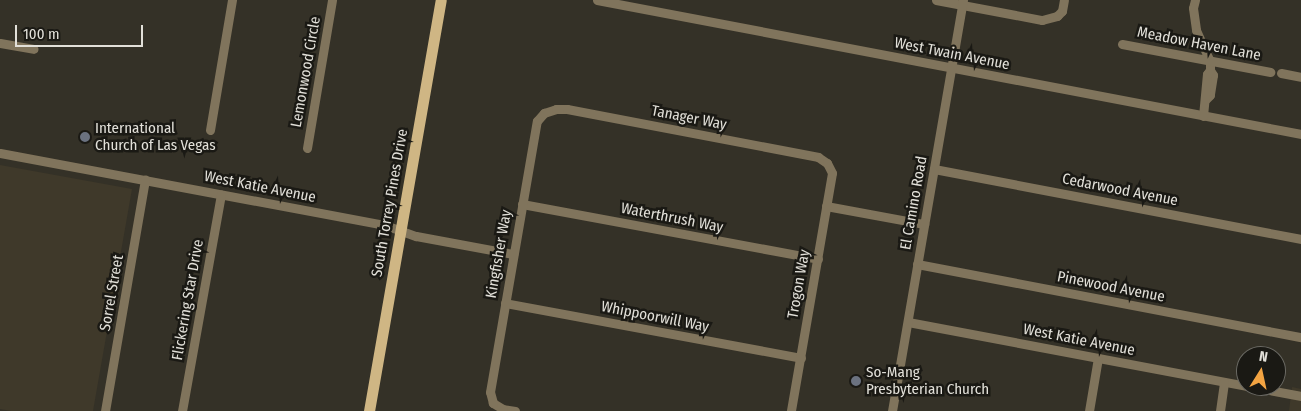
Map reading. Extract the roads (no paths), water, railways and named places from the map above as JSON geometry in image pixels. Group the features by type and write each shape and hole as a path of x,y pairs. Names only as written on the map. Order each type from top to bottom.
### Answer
{"main road":[{"name":"South Torrey Pines Drive","path":"369,411 441,0"}],"street":[{"path":"210,130 232,0"},
{"name":"Lemonwood Circle","path":"306,148 332,0"},
{"name":"West Twain Avenue","path":"597,0 1301,134"},
{"path":"936,0 963,3 1042,20 1057,16 1062,11 1064,0"},
{"path":"1195,0 1196,30 1213,75 1210,95 1206,99 1202,116"},
{"name":"El Camino Road","path":"892,411 963,3"},
{"path":"0,43 32,49"},
{"name":"Meadow Haven Lane","path":"1122,44 1210,66 1270,72"},
{"path":"1281,74 1301,77"},
{"name":"Tanager Way","path":"544,113 556,109 567,109 818,157 827,163"},
{"name":"Kingfisher Way","path":"515,411 503,409 493,402 490,392 537,121 544,113"},
{"name":"West Katie Avenue","path":"0,154 145,179 385,226 416,236 513,254"},
{"name":"Trogon Way","path":"790,411 832,173 827,163"},
{"name":"Cedarwood Avenue","path":"934,169 1301,239"},
{"name":"Sorrel Street","path":"105,411 145,179"},
{"name":"Flickering Star Drive","path":"182,411 221,194"},
{"name":"Waterthrush Way","path":"522,204 818,259"},
{"path":"826,206 924,224"},
{"name":"Pinewood Avenue","path":"917,264 1301,338"},
{"name":"Whippoorwill Way","path":"505,303 800,358"},
{"name":"West Katie Avenue","path":"908,322 1236,384"},
{"path":"1088,411 1098,358"},
{"path":"1220,411 1224,382"},
{"name":"West Katie Avenue","path":"1286,393 1301,396"}],"place":[{"name":"International Church of Las Vegas","path":"85,137"},
{"name":"So-Mang Presbyterian Church","path":"856,381"}]}
